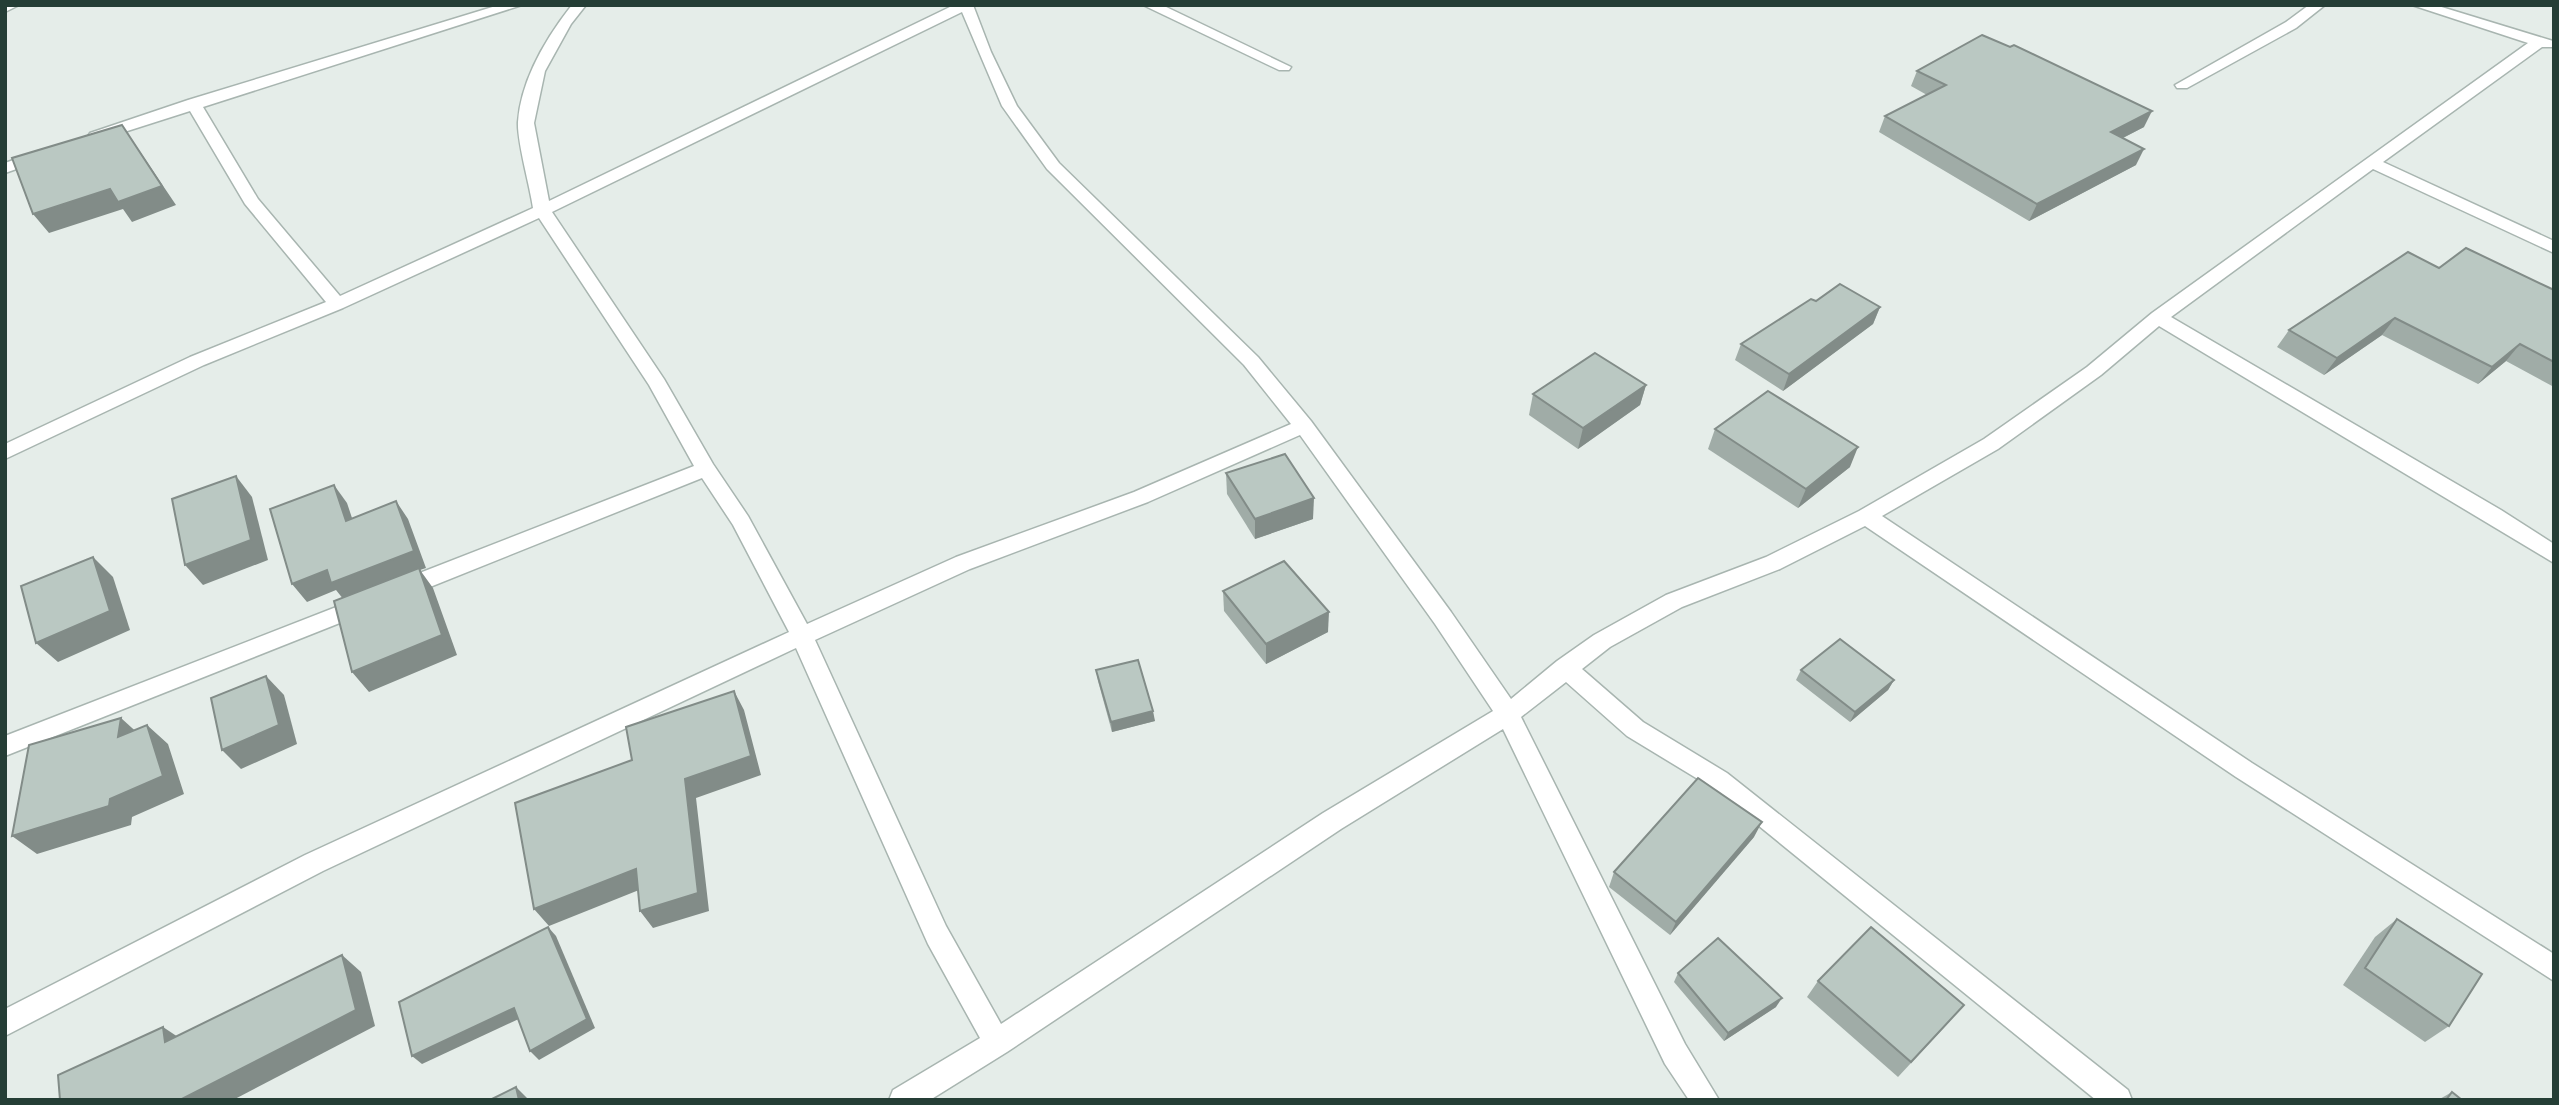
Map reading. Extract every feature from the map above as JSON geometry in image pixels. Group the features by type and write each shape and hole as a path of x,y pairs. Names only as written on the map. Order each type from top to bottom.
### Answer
{"street":[{"path":"5,8 12,5"},
{"path":"81,142 193,103 515,5"},
{"path":"579,5 565,23 538,71 526,123 542,210 657,383 706,469 741,521 802,636 937,935 997,1042"},
{"path":"5,452 197,361 337,304 542,210 966,5 984,52 1010,106 1054,166 1251,360 1304,426 1443,618 1508,714 1675,1054 1705,1100"},
{"path":"1150,5 1284,67"},
{"path":"2182,85 2291,25 2318,5"},
{"path":"2419,5 2547,43"},
{"path":"903,1100 997,1042 1332,821 1508,714 1565,667 1602,641 1674,601 1773,563 1866,516 1991,444 2094,371 2158,317 2371,162 2547,43"},
{"path":"193,103 251,201 337,304"},
{"path":"5,168 56,150"},
{"path":"2371,162 2554,248"},
{"path":"2158,317 2494,515 2554,555"},
{"path":"5,1023 314,863 802,636 963,563 1141,497 1304,426"},
{"path":"5,746 706,469"},
{"path":"1866,516 2244,770 2554,969"},
{"path":"1565,667 1635,729 1719,780 2118,1100"}],"building":[{"path":"1982,35 2010,47 2014,45 2152,111 2111,132 2144,149 2037,204 1885,116 1946,85 1917,71"},
{"path":"122,125 162,186 118,202 110,189 33,214 12,158"},
{"path":"2466,248 2554,290 2554,362 2520,344 2492,367 2395,318 2337,358 2289,330 2408,252 2439,268"},
{"path":"1840,284 1880,307 1789,374 1741,344 1811,299 1816,301"},
{"path":"1595,353 1646,385 1583,428 1533,394"},
{"path":"1768,391 1858,447 1806,489 1715,429"},
{"path":"1285,454 1314,498 1255,519 1226,473"},
{"path":"236,476 251,540 185,565 172,499"},
{"path":"334,485 346,521 396,501 414,551 331,583 327,570 292,584 270,509"},
{"path":"93,557 110,611 36,643 21,586"},
{"path":"1284,561 1329,612 1266,644 1223,591"},
{"path":"419,568 442,635 352,672 334,601"},
{"path":"1840,639 1894,680 1855,712 1801,670"},
{"path":"1138,660 1153,711 1111,722 1096,670"},
{"path":"266,676 279,725 222,750 211,698"},
{"path":"734,691 751,756 685,779 698,893 640,911 636,869 534,909 515,803 632,760 626,727"},
{"path":"121,718 118,737 147,725 163,776 110,799 109,806 12,836 29,745"},
{"path":"1698,778 1762,822 1676,922 1614,872"},
{"path":"2397,919 2482,974 2449,1026 2365,968"},
{"path":"548,927 587,1019 530,1051 514,1008 412,1056 399,1002"},
{"path":"1871,927 1964,1005 1911,1062 1818,981"},
{"path":"1718,938 1782,998 1728,1033 1678,973"},
{"path":"342,955 356,1010 180,1100 60,1100 58,1075 163,1027 165,1042"},
{"path":"516,1087 519,1100 490,1100"},
{"path":"2452,1092 2462,1100 2446,1100"}]}
